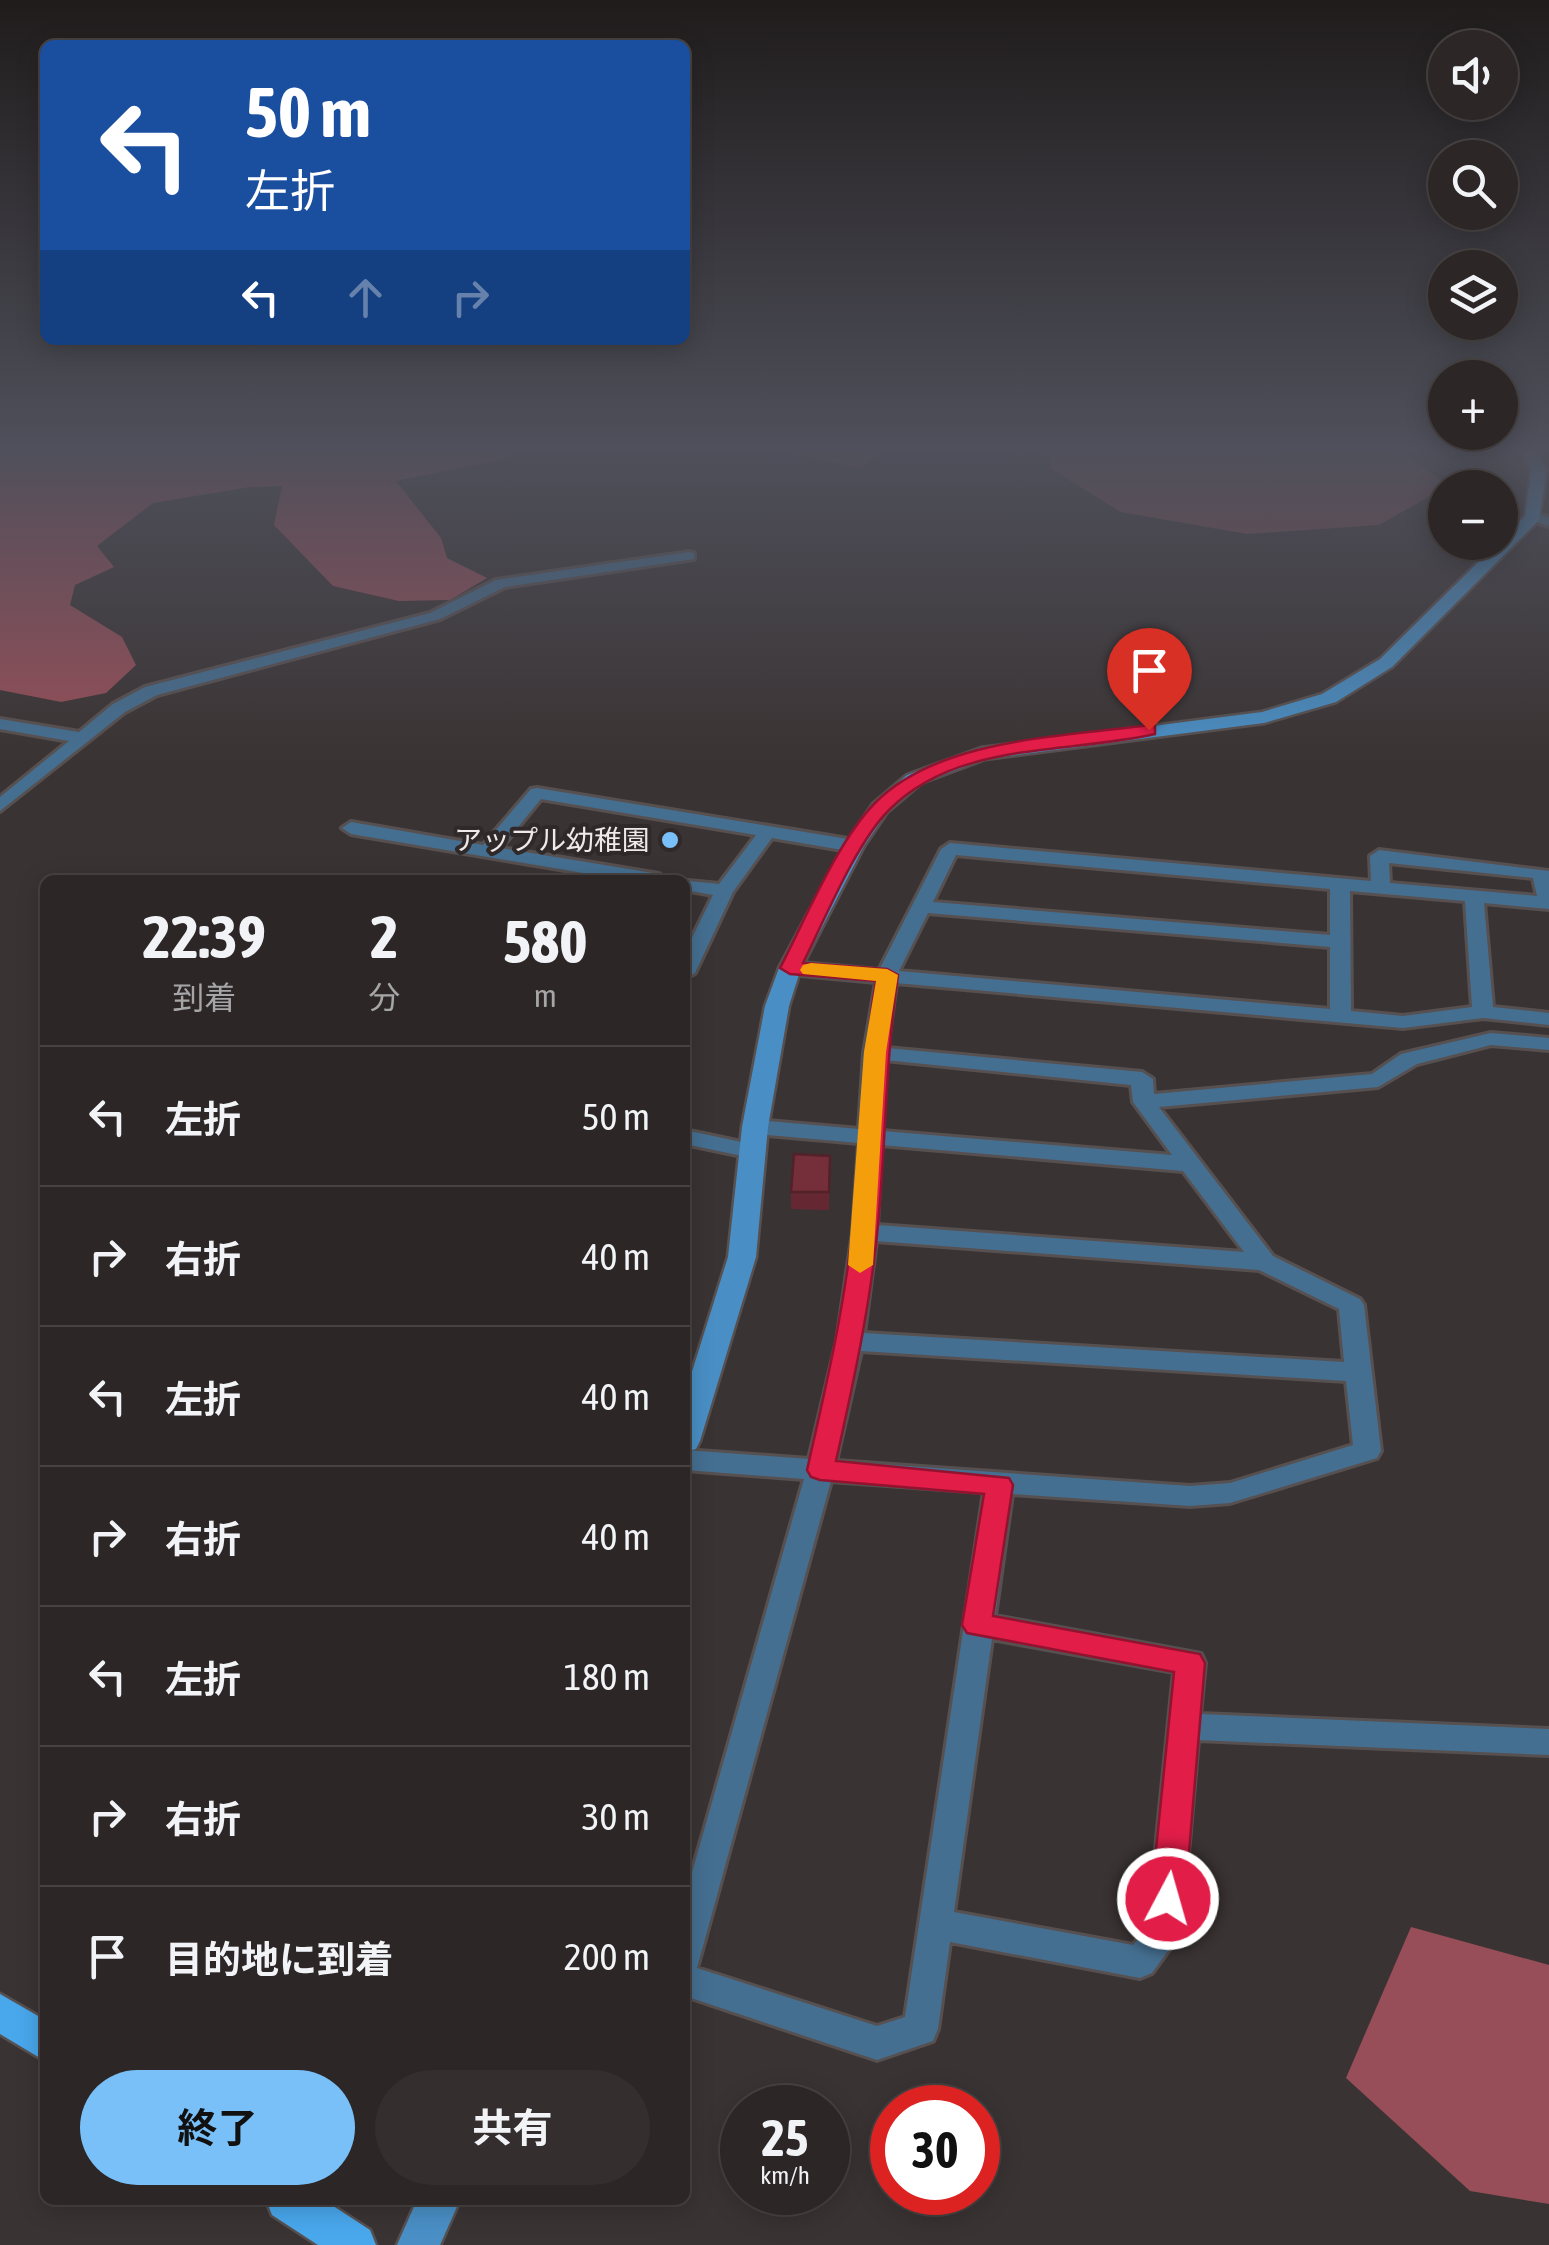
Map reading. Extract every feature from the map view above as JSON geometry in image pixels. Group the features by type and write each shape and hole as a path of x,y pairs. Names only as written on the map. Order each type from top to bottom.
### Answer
{"main road":[{"path":"0,2012 40,2039"},
{"path":"294,2205 355,2245"}],"street":[{"path":"690,1424 742,1257 766,1052 790,968 854,846 880,808 914,779 981,754 1023,745 1264,717 1329,698 1386,663 1507,552"},
{"path":"0,806 119,708 151,691 434,616 501,583 689,556"},
{"path":"0,724 82,738"},
{"path":"488,852 538,792 854,846"},
{"path":"351,828 628,875"},
{"path":"690,955 724,891 768,831"},
{"path":"690,1939 820,1470 850,1341 865,1232 875,1052 887,975 950,850 1548,903 1541,873 1379,856 1381,886"},
{"path":"1340,882 1341,1016"},
{"path":"690,885 724,891"},
{"path":"1474,895 1483,1012"},
{"path":"922,907 1340,942"},
{"path":"790,968 1402,1022 1483,1012 1549,1018"},
{"path":"1144,1102 1378,1080 1410,1059 1492,1039 1549,1044"},
{"path":"875,1052 1142,1079 1144,1102 1264,1262"},
{"path":"690,1137 870,1139 1192,1164"},
{"path":"690,1460 1190,1496 1230,1494 1367,1451 1350,1305 1264,1262 865,1232"},
{"path":"850,1341 1356,1372"},
{"path":"690,1982 877,2043 921,2029 999,1485"},
{"path":"937,1924 1140,1962 1164,1934 1190,1663 977,1625"},
{"path":"1185,1726 1549,1742"},
{"path":"418,2245 437,2205"}],"shaded area":[{"path":"0,552 102,552 114,567 75,585 70,605 122,637 136,665 106,693 61,702 0,690"},
{"path":"300,552 445,552 447,558 487,578 450,600 399,601 333,586"},
{"path":"1411,1927 1549,1965 1549,2204 1470,2191 1346,2078"}],"building":[{"path":"794,1154 830,1156 829,1192 791,1192"}],"slow traffic":[{"path":"811,970 887,975 875,1052 860,1265"}],"place":[{"name":"アップル幼稚園","path":"670,840"}],"route":[{"path":"1149,730 1023,745 981,754 914,779 880,808 854,846 790,968 887,975 875,1052 865,1232 850,1341 820,1470 999,1485 977,1625 1190,1663 1168,1899"}]}
